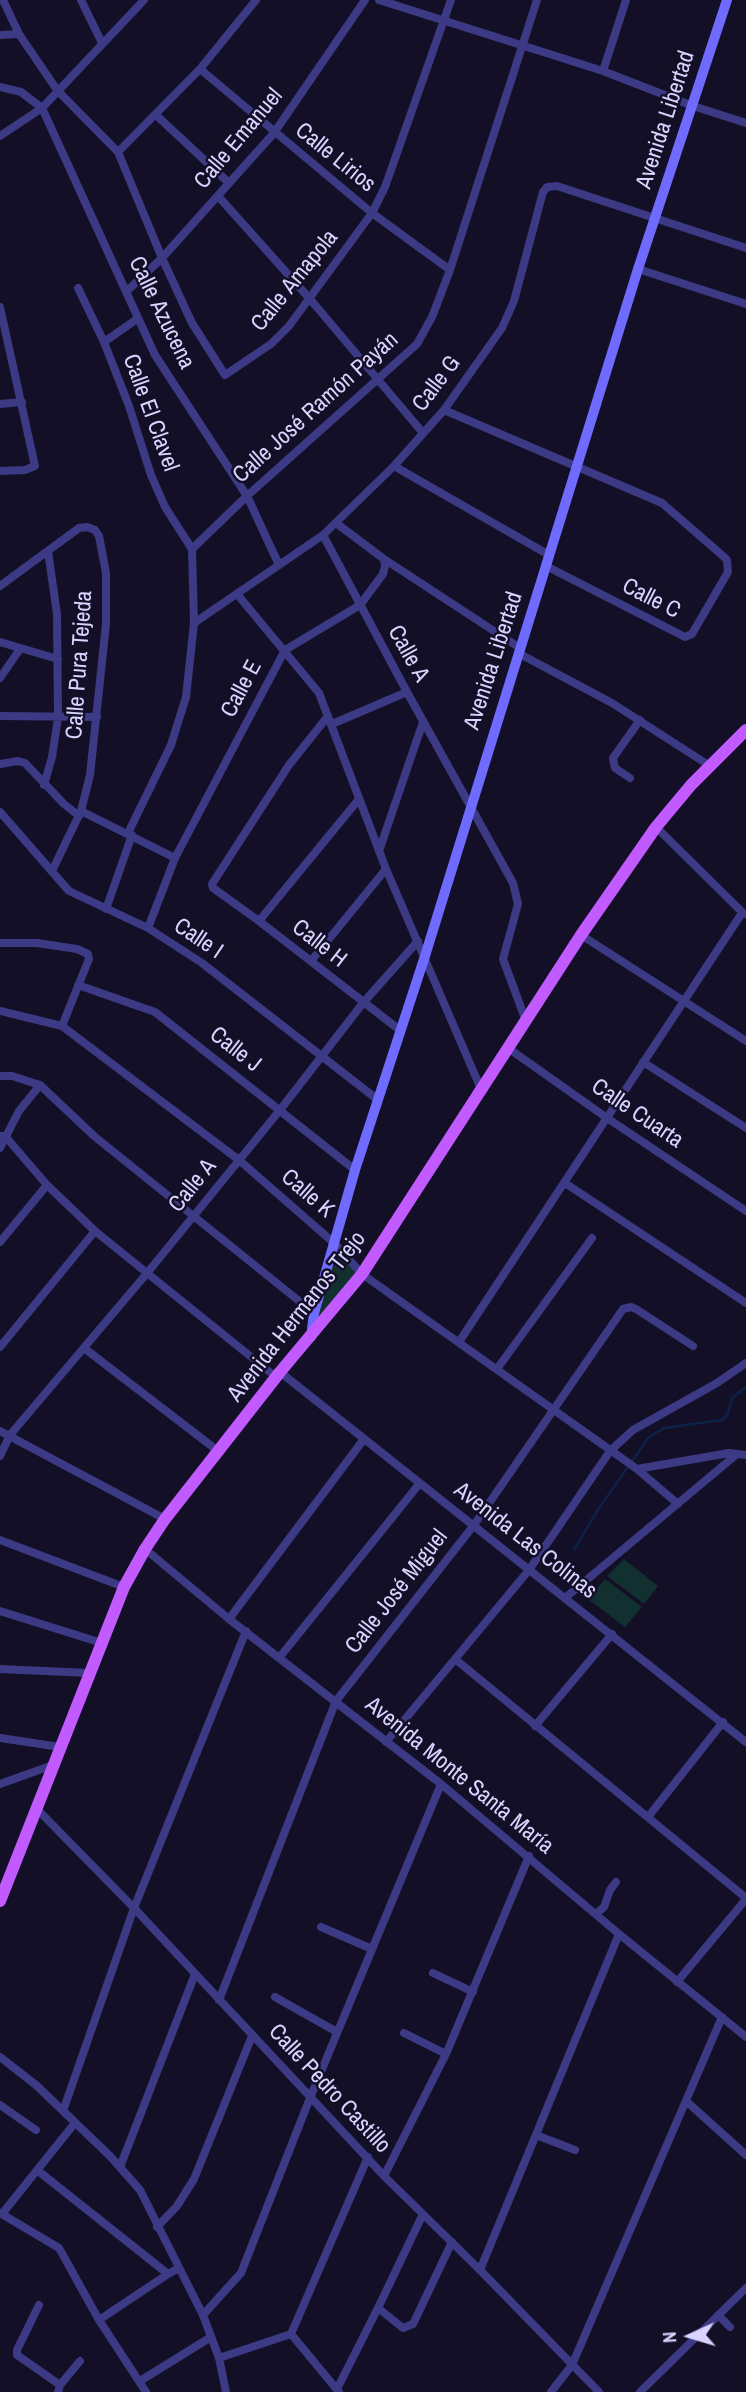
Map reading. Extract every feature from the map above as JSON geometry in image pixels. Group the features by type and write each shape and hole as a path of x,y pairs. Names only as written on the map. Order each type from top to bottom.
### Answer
{"main road":[{"name":"Avenida Hermanos Trejo","path":"0,1901 124,1587 145,1549 165,1518 278,1374 362,1274 581,936 656,827 746,730"}],"street":[{"name":"Calle Amapola","path":"3,0 19,34 57,90 118,152 192,323 225,375 271,345 289,326 372,213 385,187 451,0"},
{"path":"81,0 102,43"},
{"path":"0,136 42,108 144,0"},
{"path":"118,152 200,69 256,0"},
{"name":"Calle Emanuel","path":"127,291 162,258 274,133 365,0"},
{"path":"379,0 603,71 693,106 746,123"},
{"name":"Calle José Ramón Payán","path":"192,549 247,496 417,344 432,317 450,270 537,0"},
{"path":"603,71 626,0"},
{"name":"Avenida Libertad","path":"311,1337 314,1313 355,1170 425,956 638,269 727,0"},
{"path":"0,35 19,34"},
{"name":"Calle Lirios","path":"200,69 372,213 450,270"},
{"path":"0,88 20,92 42,108"},
{"name":"Calle Azucena","path":"42,108 155,355 247,496 279,565"},
{"path":"156,115 229,183"},
{"name":"Calle G","path":"194,623 336,523 394,466 443,410 502,328 514,301 543,192 547,187 557,186 656,220"},
{"path":"218,196 424,433"},
{"path":"656,220 746,248"},
{"path":"638,269 746,304"},
{"name":"Calle El Clavel","path":"78,288 104,342 151,475 166,507 192,549"},
{"path":"0,307 35,466 24,470 0,471"},
{"path":"104,342 137,319"},
{"path":"0,404 22,402"},
{"path":"443,410 577,468"},
{"name":"Calle C","path":"394,466 548,561 685,637 692,634 728,572 727,560 662,503 577,468"},
{"path":"336,523 519,651 612,703 710,766"},
{"name":"Calle Pura Tejeda","path":"0,586 79,528 88,527 95,530 99,536 106,573 106,624 90,775 80,814 52,871"},
{"name":"Calle A","path":"323,534 518,895 516,915 503,959 526,1021"},
{"path":"106,909 130,834 170,745 186,697 194,623 192,549"},
{"path":"44,785 58,718 58,614 48,551"},
{"name":"Calle E","path":"148,928 175,858 285,650 360,605 383,573 384,559"},
{"path":"237,594 318,693 386,869 481,1089"},
{"path":"0,642 58,659"},
{"path":"0,678 20,649"},
{"path":"330,720 407,692"},
{"path":"0,716 97,717"},
{"name":"Calle H","path":"330,720 289,765 212,884 213,888 401,1031"},
{"path":"630,778 615,768 613,758 639,720"},
{"path":"379,851 423,722"},
{"path":"0,764 22,761 44,785 80,814 130,834 175,858"},
{"path":"259,921 359,799"},
{"name":"Calle I","path":"0,811 69,891 148,928 202,963 378,1100"},
{"path":"459,1342 643,1062 744,915 656,827"},
{"path":"311,961 386,869"},
{"path":"581,936 746,1041"},
{"name":"Calle A","path":"0,1456 10,1435 194,1216 363,1003 418,941"},
{"path":"0,943 37,943 88,954 89,959 62,1026"},
{"name":"Calle J","path":"78,985 155,1012 355,1170"},
{"name":"Calle K","path":"0,1011 62,1026 239,1160 334,1243 362,1274 635,1468 678,1504"},
{"name":"Calle Cuarta","path":"508,1048 607,1118 746,1210"},
{"path":"643,1062 746,1128"},
{"path":"0,1076 12,1076 40,1085 94,1136 314,1313"},
{"path":"0,1148 3,1136 40,1085"},
{"name":"Avenida Las Colinas","path":"3,1136 47,1185 95,1231 474,1525 746,1742"},
{"path":"565,1183 746,1303"},
{"path":"0,1242 47,1185"},
{"path":"0,1347 95,1231"},
{"path":"497,1369 592,1238"},
{"name":"Calle José Miguel","path":"219,2000 336,1701 474,1525 623,1309 636,1309 693,1346"},
{"path":"84,1348 218,1451"},
{"path":"386,1742 528,1570 610,1451 633,1430 717,1383 746,1363"},
{"path":"0,1431 165,1518"},
{"path":"229,1619 364,1439"},
{"path":"635,1468 741,1454"},
{"path":"565,1598 741,1454"},
{"path":"279,1658 420,1483"},
{"path":"0,1539 124,1587"},
{"name":"Avenida Monte Santa María","path":"145,1549 229,1619 441,1784 677,1982 746,2036"},
{"path":"0,1611 102,1643"},
{"path":"63,2111 134,1909 246,1631"},
{"path":"535,1726 612,1634"},
{"path":"455,1659 746,1899 677,1982"},
{"path":"0,1669 89,1673"},
{"path":"648,1817 723,1723"},
{"path":"0,1738 60,1747"},
{"path":"0,1784 53,1765"},
{"path":"203,2315 241,2273 310,2098 441,1784"},
{"name":"Calle Pedro Castillo","path":"36,1808 384,2176 481,2270 599,2392"},
{"path":"384,2176 446,2054 529,1856"},
{"path":"596,1914 604,1907 616,1882"},
{"path":"321,1927 372,1949"},
{"path":"481,2270 619,1934"},
{"path":"433,1973 473,1992"},
{"path":"120,2167 195,1975"},
{"path":"275,1997 337,2032"},
{"path":"551,2392 572,2365 722,2017"},
{"path":"404,2033 446,2054"},
{"path":"157,2227 177,2206 194,2179 253,2036"},
{"path":"0,2057 36,2085 140,2190 203,2315 219,2358 226,2392"},
{"path":"686,2101 746,2155"},
{"path":"0,2105 36,2130"},
{"path":"74,2123 1,2213 59,2248 99,2320 146,2392"},
{"path":"536,2136 575,2150"},
{"path":"219,2358 291,2334 368,2157"},
{"path":"37,2170 168,2274"},
{"path":"291,2334 338,2390 422,2214"},
{"path":"378,2308 402,2328 413,2324 452,2242"},
{"path":"99,2320 178,2268"},
{"path":"640,2392 746,2288"},
{"path":"39,2305 17,2355 59,2389 80,2361"},
{"path":"718,2315 730,2327"},
{"path":"140,2381 211,2337"}],"green space":[{"path":"334,1243 362,1274 311,1337"},
{"path":"624,1559 658,1586 644,1604 607,1576"},
{"path":"605,1579 642,1607 625,1627 588,1599"}],"waterway":[{"path":"574,1550 597,1511 649,1437 664,1428 722,1420 728,1414 732,1398 746,1387"}]}
